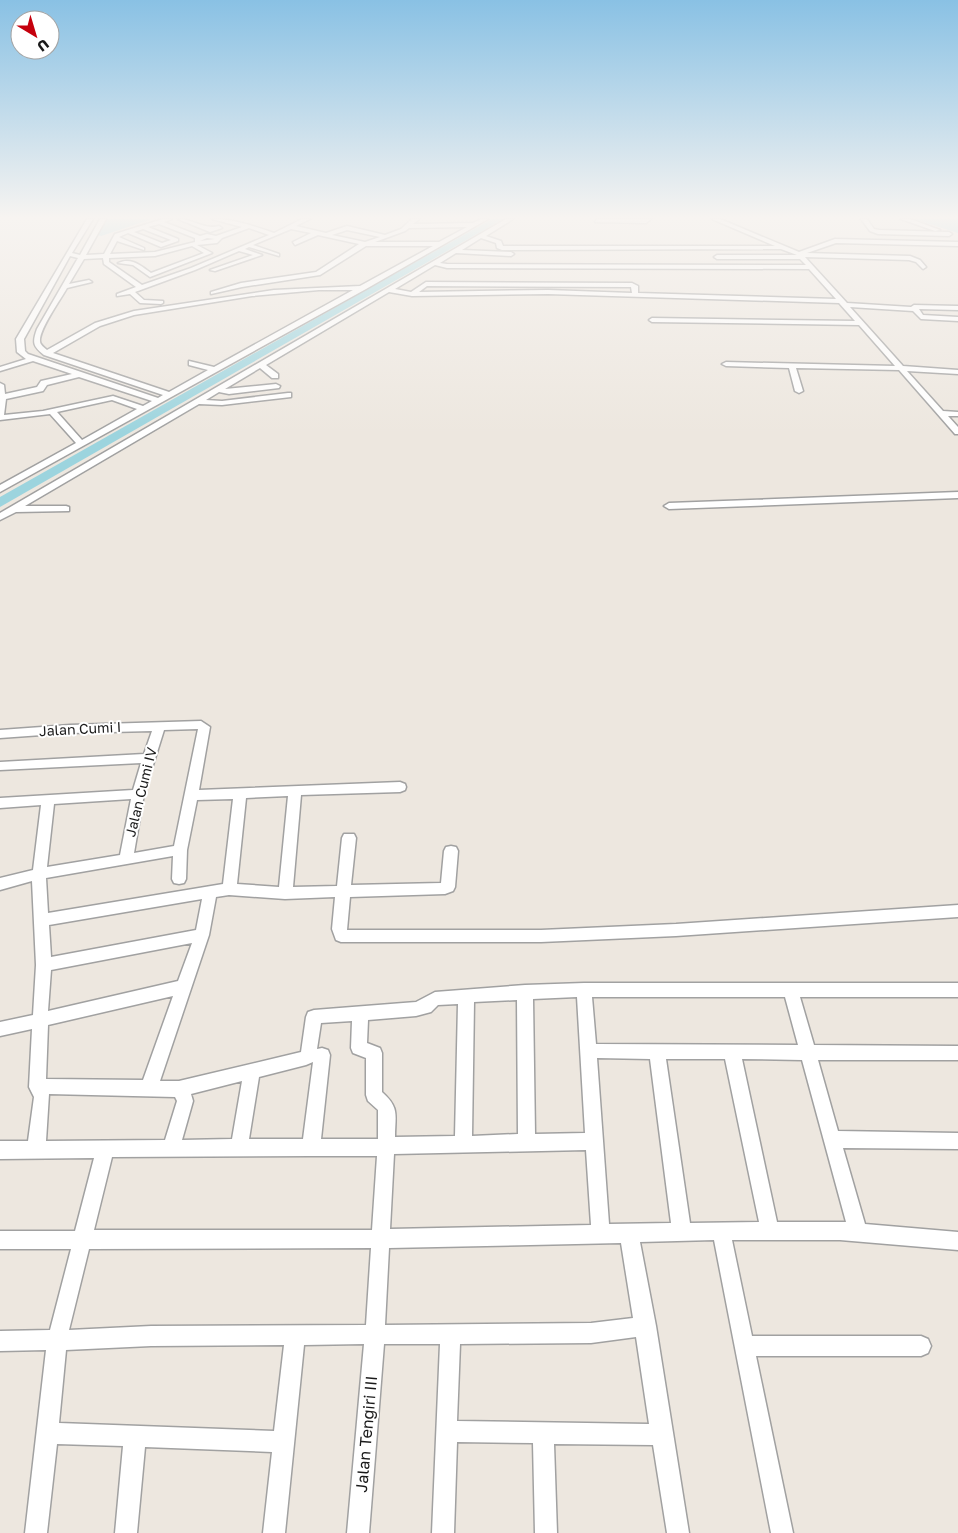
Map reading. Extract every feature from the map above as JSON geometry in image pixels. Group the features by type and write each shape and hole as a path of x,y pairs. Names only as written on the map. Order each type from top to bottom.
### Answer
{"street":[{"path":"52,291 20,339 21,352 32,359 79,375 165,398"},
{"path":"62,291 40,329 36,340 38,347 47,353 165,398"},
{"path":"119,295 131,291 145,303 285,291"},
{"path":"47,353 110,320 209,297 226,291"},
{"path":"0,489 359,291"},
{"path":"0,517 387,291"},
{"path":"391,291 412,294 548,292 841,303 915,309 915,306 958,308"},
{"path":"412,294 417,291"},
{"path":"635,291 635,295"},
{"path":"830,291 958,432"},
{"path":"915,309 920,316 958,319"},
{"path":"652,320 859,323"},
{"path":"0,369 32,359"},
{"path":"192,363 216,370"},
{"path":"726,364 899,368 958,372"},
{"path":"261,365 275,376"},
{"path":"792,365 799,390"},
{"path":"2,397 40,389 44,383 79,375"},
{"path":"0,385 2,397 0,417 52,411 113,398 144,409"},
{"path":"219,390 229,392 276,386"},
{"path":"199,402 222,403 288,395"},
{"path":"52,411 81,444"},
{"path":"941,413 958,414"},
{"path":"670,506 958,495"},
{"path":"15,509 66,509"},
{"name":"Jalan Cumi I","path":"0,734 159,726 201,726 204,727 192,795"},
{"name":"Jalan Cumi IV","path":"126,859 138,794 159,726"},
{"path":"0,766 149,758"},
{"path":"179,879 180,850 192,795 400,787"},
{"path":"286,893 295,790"},
{"path":"0,803 138,794"},
{"path":"229,889 240,794"},
{"path":"36,1150 42,1097 37,1087 44,965 40,874 48,799"},
{"path":"348,838 339,933 345,937 541,936 676,930 958,911"},
{"path":"0,884 40,874 180,850"},
{"path":"42,920 229,889 286,893 446,888 451,851"},
{"path":"149,1088 202,935 210,893"},
{"path":"44,965 202,935"},
{"path":"0,1029 183,987"},
{"path":"584,990 601,1234"},
{"path":"310,1147 315,1122 322,1054 314,1017 360,1015 416,1009 425,1007 436,999 525,992 584,990 958,990"},
{"path":"790,991 858,1232"},
{"path":"525,992 527,1143"},
{"path":"463,1144 466,996"},
{"name":"Jalan Tengiri III","path":"358,1533 375,1336 387,1107 374,1095 374,1053 359,1048 360,1015"},
{"path":"588,1051 958,1053"},
{"path":"657,1052 682,1233"},
{"path":"732,1052 770,1231"},
{"path":"37,1087 179,1089 322,1054"},
{"path":"239,1148 252,1072"},
{"path":"170,1149 184,1101 183,1094 179,1089"},
{"path":"832,1140 958,1141"},
{"path":"0,1150 386,1148 394,1146 595,1141"},
{"path":"36,1533 57,1340 105,1150"},
{"path":"721,1231 782,1533"},
{"path":"0,1240 379,1239 770,1231 858,1232 958,1241"},
{"path":"629,1234 646,1326 660,1436 678,1533"},
{"path":"0,1341 151,1336 375,1336 591,1333 646,1326"},
{"path":"443,1533 450,1335"},
{"path":"274,1533 295,1336"},
{"path":"744,1346 921,1346"},
{"path":"447,1431 660,1436"},
{"path":"48,1433 285,1442"},
{"path":"543,1433 546,1533"},
{"path":"126,1533 135,1436"}],"waterway":[{"path":"0,503 373,291"}]}
